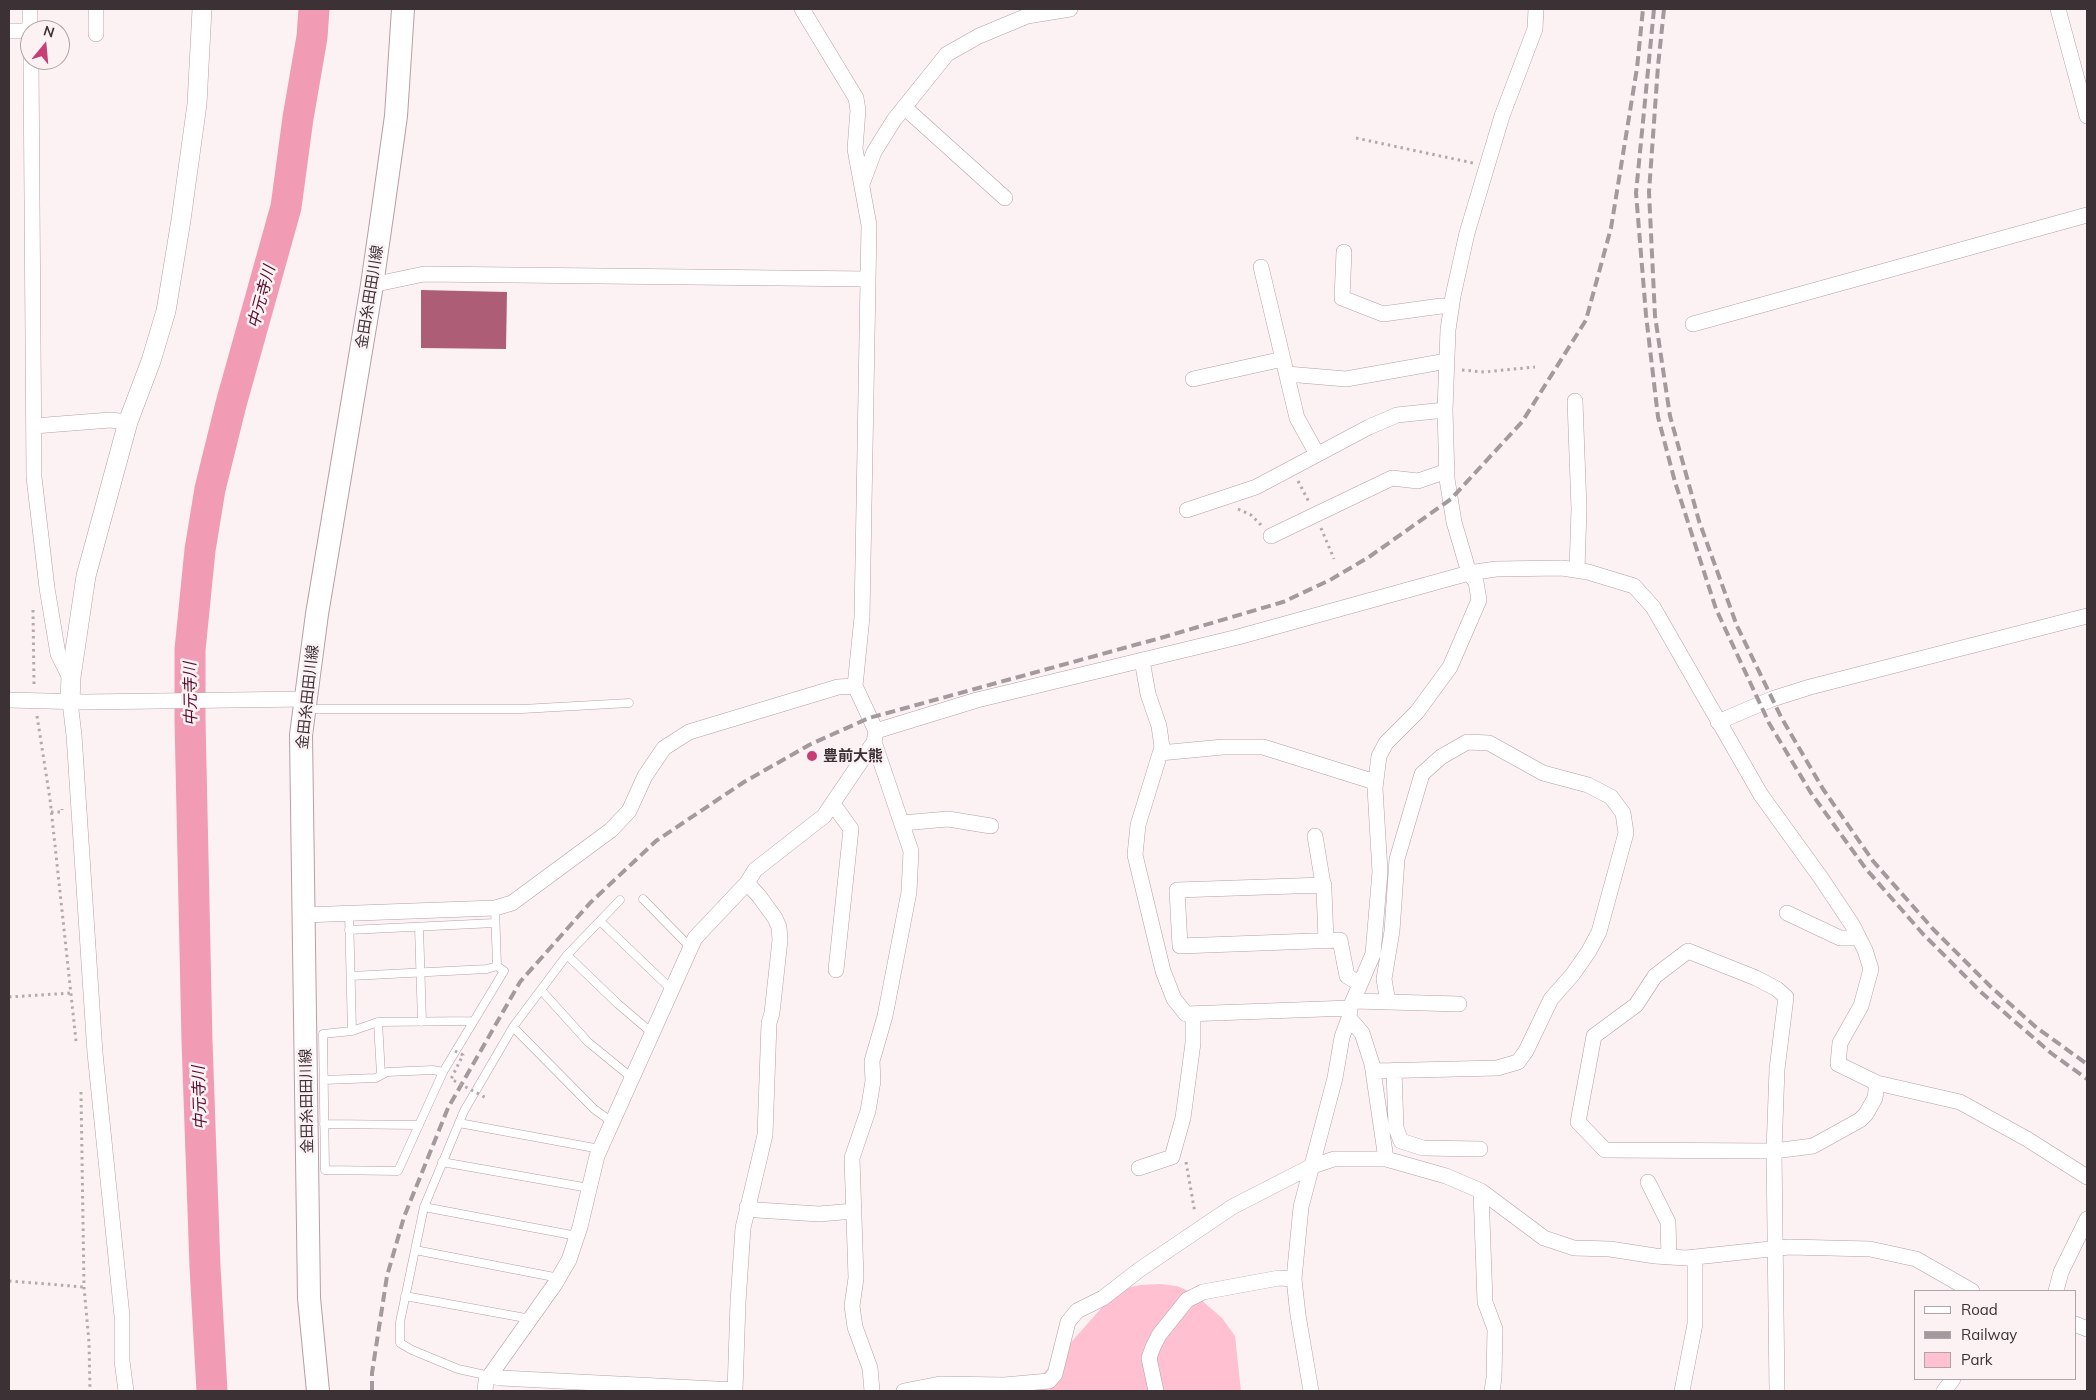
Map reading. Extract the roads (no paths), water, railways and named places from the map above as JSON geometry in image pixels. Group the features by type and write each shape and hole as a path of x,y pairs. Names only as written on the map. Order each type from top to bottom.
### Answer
{"main road":[{"name":"金田糸田田川線","path":"318,1391 309,1298 301,702 372,286 396,116 403,9"}],"street":[{"path":"96,9 96,34"},
{"path":"71,680 86,576 128,422 151,362 166,311 197,104 202,9"},
{"path":"802,9 856,98 858,110 855,149 869,225 862,617 855,686 875,736 911,851 909,892 885,1016 872,1061 873,1080 868,1111 852,1158 856,1278 852,1306 855,1327 870,1368 872,1391"},
{"path":"862,184 874,152 894,120 947,54 979,36 1027,16 1070,9"},
{"path":"1310,1391 1294,1279 1301,1206 1310,1167 1336,1078 1342,1038 1360,984 1373,954 1380,872 1375,782 1379,756 1386,743 1417,712 1450,667 1479,600 1476,582 1469,573 1454,522 1447,471 1445,410 1448,330 1467,233 1502,116 1535,29 1536,9"},
{"path":"2058,9 2087,116"},
{"path":"30,70 34,477 47,588 58,654 71,680 77,702 74,744 95,1053 122,1316 122,1361 126,1391"},
{"path":"904,107 1005,198"},
{"path":"1693,324 2087,215"},
{"path":"1344,252 1342,298 1382,314 1441,306 1451,307"},
{"path":"1261,267 1298,418 1317,454"},
{"path":"372,286 424,274 868,279"},
{"path":"1193,379 1283,359"},
{"path":"1287,374 1346,378 1446,365"},
{"path":"1576,401 1579,509 1577,570"},
{"path":"1187,510 1256,487 1369,427 1397,415 1445,410"},
{"path":"34,426 110,420 128,422"},
{"path":"1271,536 1392,478 1418,482 1447,471"},
{"path":"485,1391 486,1381 570,1260 600,1149 695,938 747,883 755,870 824,816 875,736 977,700 1238,637 1469,573 1496,569 1562,568 1577,570 1634,586 1653,607 1760,795 1821,878 1858,938 1871,969 1861,1006 1840,1043 1838,1064 1877,1083 1960,1102 2027,1138 2087,1177"},
{"path":"1718,722 1772,699 1810,687 2087,616"},
{"path":"1142,660 1148,694 1159,726 1162,747 1138,825 1135,855 1163,971 1174,999 1186,1014 1351,1009 1388,1002 1458,1004"},
{"path":"304,915 495,908 512,902 611,830 629,811 645,776 664,748 672,742 698,729 838,687 855,686"},
{"path":"9,700 77,702 301,702"},
{"path":"1373,1071 1497,1068 1518,1062 1526,1051 1551,999 1573,974 1599,932 1626,833 1623,813 1611,797 1588,785 1543,773 1489,744 1467,742 1441,757 1422,774 1397,859 1392,932 1384,979 1388,1002"},
{"path":"1160,753 1223,746 1263,747 1375,782"},
{"path":"833,804 851,829 836,970"},
{"path":"902,823 948,819 991,826"},
{"path":"1315,836 1324,885 1326,940"},
{"path":"490,1376 735,1390 743,1228 765,1135 769,1023 772,1013 780,940 779,927 774,918 759,896 747,883"},
{"path":"1324,885 1177,890 1180,946 1340,940 1347,976 1360,984"},
{"path":"1787,913 1840,938 1858,938"},
{"path":"1778,1391 1774,1249 1774,1151 1777,1069 1786,997 1777,989 1756,978 1688,951 1656,976 1636,1005 1594,1036 1578,1122 1605,1150 1774,1151 1813,1146 1860,1120 1866,1114 1875,1098 1877,1083"},
{"path":"1351,1009 1362,1033 1373,1071 1386,1159"},
{"path":"1139,1168 1172,1157 1176,1146 1183,1118 1193,1043 1193,1014"},
{"path":"1394,1070 1396,1128 1401,1141 1422,1148 1480,1149"},
{"path":"904,1391 940,1384 969,1388 1049,1382 1055,1374 1068,1322 1077,1312 1102,1298 1138,1270 1232,1207 1310,1167 1334,1159 1386,1159 1446,1176 1481,1191 1544,1238 1574,1248 1610,1249 1669,1257 1695,1257 1789,1247 1870,1249 1916,1260 1970,1290"},
{"path":"1648,1182 1668,1222 1669,1257"},
{"path":"1481,1191 1485,1302 1494,1329 1494,1378 1492,1391"},
{"path":"747,1207 757,1210 819,1214 854,1211"},
{"path":"2056,1290 2061,1272 2087,1219"},
{"path":"1682,1391 1695,1324 1695,1257"},
{"path":"1156,1391 1150,1358 1153,1347 1159,1335 1187,1300 1202,1292 1279,1278 1294,1279"},
{"path":"1944,1391 1952,1380"}],"lane":[{"path":"301,702 522,709 629,703"},
{"path":"643,899 691,948"},
{"path":"490,1376 458,1369 400,1343 400,1322 424,1207 459,1123 513,1028 567,955 620,900"},
{"path":"495,908 497,966"},
{"path":"349,914 352,1030"},
{"path":"600,921 672,990"},
{"path":"349,930 496,924"},
{"path":"419,927 422,1022"},
{"path":"567,955 618,1004 652,1033"},
{"path":"351,976 486,969 497,966"},
{"path":"473,1021 378,1022 352,1030 323,1034 325,1170 398,1171 443,1072 504,971 497,966"},
{"path":"541,990 588,1042 632,1078"},
{"path":"378,1022 381,1075"},
{"path":"513,1028 594,1109 612,1122"},
{"path":"324,1080 376,1078 387,1072 433,1070 443,1072"},
{"path":"459,1123 600,1149"},
{"path":"324,1124 419,1124"},
{"path":"442,1162 589,1188"},
{"path":"424,1207 577,1236"},
{"path":"414,1250 559,1278"},
{"path":"405,1296 530,1319"}],"waterway":[{"name":"中元寺川","path":"212,1391 205,1267 197,1041 190,650 200,550 210,489 231,404 286,207 298,118 312,37 314,9"}],"railway":[{"path":"372,1391 372,1373 387,1276 404,1217 448,1108 520,982 590,903 656,841 744,782 811,744 869,718 1164,637 1283,602 1330,580 1369,557 1451,499 1522,422 1586,320 1611,228 1637,68 1643,9"},
{"path":"1654,9 1636,193 1646,315 1658,417 1675,482 1716,609 1769,723 1811,793 1866,869 1923,934 1982,993 2051,1053 2087,1079"},
{"path":"1664,9 1649,192 1655,316 1670,416 1699,521 1737,626 1781,717 1823,789 1873,861 1933,929 1991,987 2037,1028 2087,1064"}],"place":[{"name":"豊前大熊","path":"812,756"}]}
